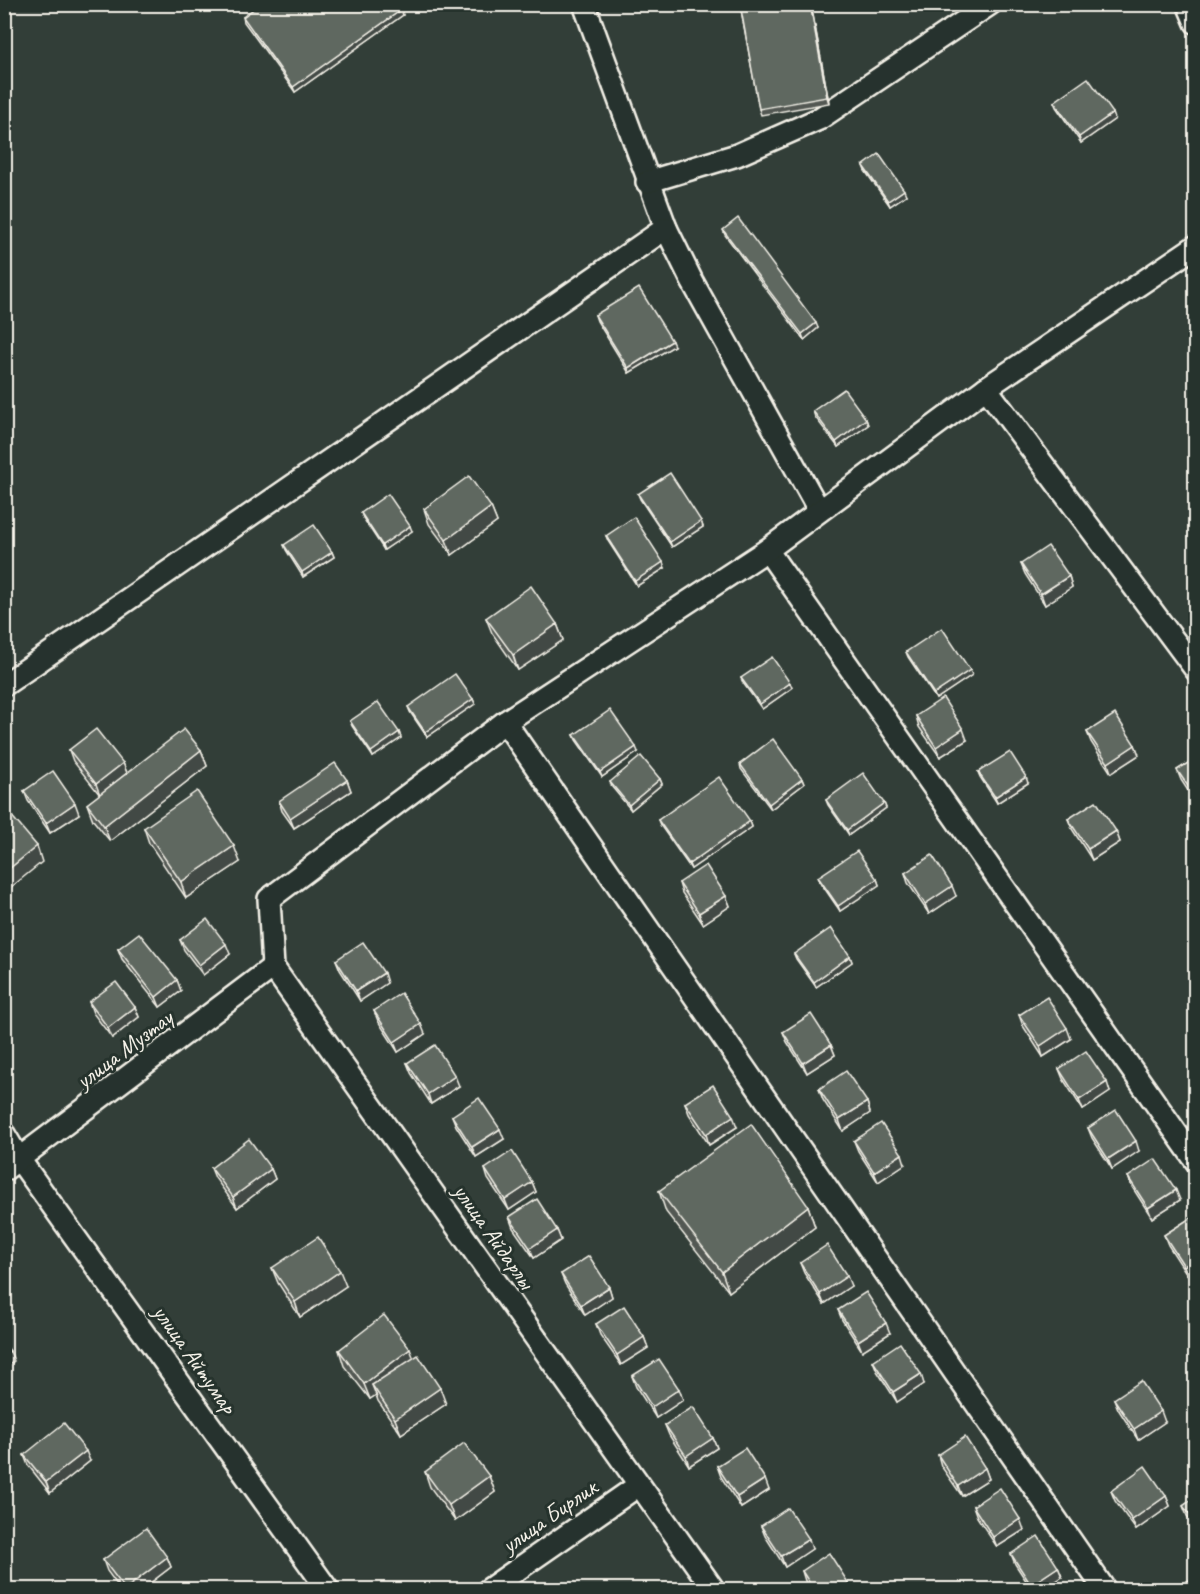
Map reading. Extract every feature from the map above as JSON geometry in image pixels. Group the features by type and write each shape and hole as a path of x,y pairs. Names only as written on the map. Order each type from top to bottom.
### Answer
{"street":[{"path":"584,4 647,182 666,228 692,280 819,510"},
{"path":"647,182 737,155 819,120 990,4"},
{"path":"1188,4 1196,23"},
{"path":"4,685 666,228"},
{"path":"273,967 268,899 505,722 767,550 986,388 1196,246"},
{"path":"986,388 1196,670"},
{"path":"767,550 1196,1161"},
{"path":"505,722 1105,1590"},
{"name":"улица Музтау","path":"12,1165 273,967"},
{"name":"улица Айдарлы","path":"273,967 714,1590"},
{"name":"улица Айтумар","path":"4,1134 12,1165 328,1590"},
{"name":"улица Бирлик","path":"488,1590 639,1485"}],"building":[{"path":"260,4 397,4 401,10 293,87 243,17"},
{"path":"740,4 810,4 827,97 759,109"},
{"path":"1088,78 1113,113 1079,137 1054,102"},
{"path":"879,154 904,190 888,201 863,166"},
{"path":"738,218 816,323 802,334 723,230"},
{"path":"639,288 672,341 628,368 595,315"},
{"path":"844,389 866,419 836,442 813,411"},
{"path":"670,473 701,521 670,542 638,494"},
{"path":"469,476 491,507 446,540 424,509"},
{"path":"388,494 410,526 382,545 361,513"},
{"path":"634,517 663,562 635,581 606,536"},
{"path":"314,525 332,552 302,572 284,545"},
{"path":"1048,546 1069,576 1041,594 1021,564"},
{"path":"531,586 557,624 513,655 486,618"},
{"path":"942,628 970,670 934,694 906,652"},
{"path":"772,657 790,683 760,704 741,678"},
{"path":"455,674 473,699 425,732 408,707"},
{"path":"943,698 963,729 936,747 916,716"},
{"path":"378,702 399,732 371,752 350,721"},
{"path":"610,710 636,747 600,772 574,735"},
{"path":"1115,714 1135,745 1108,763 1087,732"},
{"path":"96,729 123,763 96,784 69,750"},
{"path":"184,729 201,750 104,826 87,804"},
{"path":"773,739 802,779 769,804 740,764"},
{"path":"1010,752 1026,777 995,797 978,772"},
{"path":"641,756 660,779 629,805 610,782"},
{"path":"1196,758 1196,798 1177,770"},
{"path":"335,763 347,780 290,818 279,801"},
{"path":"53,771 75,803 46,823 24,791"},
{"path":"863,773 884,803 847,830 826,800"},
{"path":"719,777 750,821 689,864 658,820"},
{"path":"197,791 234,846 181,882 144,828"},
{"path":"1096,801 1116,831 1088,849 1068,819"},
{"path":"4,807 37,846 4,873"},
{"path":"857,851 877,879 838,906 818,877"},
{"path":"932,855 952,886 925,904 905,873"},
{"path":"706,865 726,896 699,913 679,883"},
{"path":"207,919 226,944 199,965 180,940"},
{"path":"831,928 850,956 814,982 794,954"},
{"path":"139,933 177,980 156,997 118,949"},
{"path":"363,942 384,973 356,991 336,960"},
{"path":"116,982 135,1007 108,1028 89,1002"},
{"path":"401,993 421,1024 394,1042 374,1011"},
{"path":"1047,997 1067,1028 1040,1046 1019,1015"},
{"path":"811,1014 831,1045 803,1063 783,1032"},
{"path":"435,1045 455,1076 428,1094 407,1063"},
{"path":"1086,1051 1107,1082 1079,1100 1059,1069"},
{"path":"846,1071 867,1102 839,1120 819,1089"},
{"path":"713,1085 733,1116 706,1134 685,1103"},
{"path":"479,1098 500,1129 472,1147 452,1116"},
{"path":"1116,1110 1136,1141 1108,1159 1088,1128"},
{"path":"881,1123 902,1154 874,1172 854,1141"},
{"path":"751,1124 808,1206 722,1272 659,1191"},
{"path":"249,1139 271,1169 233,1197 211,1168"},
{"path":"512,1151 532,1182 505,1200 485,1169"},
{"path":"1155,1159 1176,1190 1148,1208 1128,1177"},
{"path":"537,1199 557,1230 530,1248 509,1217"},
{"path":"1192,1217 1196,1223 1196,1258 1184,1266 1164,1235"},
{"path":"318,1237 340,1271 295,1302 272,1268"},
{"path":"827,1245 847,1276 820,1294 800,1263"},
{"path":"589,1256 609,1287 581,1305 561,1274"},
{"path":"866,1292 886,1323 858,1341 838,1310"},
{"path":"624,1306 644,1337 617,1355 596,1324"},
{"path":"384,1315 410,1349 364,1384 339,1350"},
{"path":"4,1343 10,1351 4,1355"},
{"path":"900,1343 921,1374 893,1392 873,1361"},
{"path":"418,1355 440,1388 395,1419 372,1385"},
{"path":"659,1359 679,1389 652,1407 632,1376"},
{"path":"1141,1381 1161,1411 1134,1429 1114,1399"},
{"path":"693,1407 713,1438 686,1456 665,1425"},
{"path":"64,1423 86,1451 46,1482 24,1455"},
{"path":"965,1437 985,1468 958,1486 938,1455"},
{"path":"464,1443 489,1476 449,1505 425,1472"},
{"path":"745,1448 765,1479 737,1497 717,1466"},
{"path":"1145,1466 1166,1496 1132,1520 1111,1491"},
{"path":"1000,1488 1020,1519 993,1537 973,1506"},
{"path":"1196,1497 1196,1522 1183,1506"},
{"path":"788,1508 809,1539 781,1556 761,1526"},
{"path":"146,1528 167,1557 125,1589 103,1560"},
{"path":"1038,1536 1058,1567 1031,1585 1011,1554"},
{"path":"829,1553 849,1584 840,1590 814,1590 802,1571"},
{"path":"1196,1576 1196,1590 1183,1590 1180,1585"}]}
